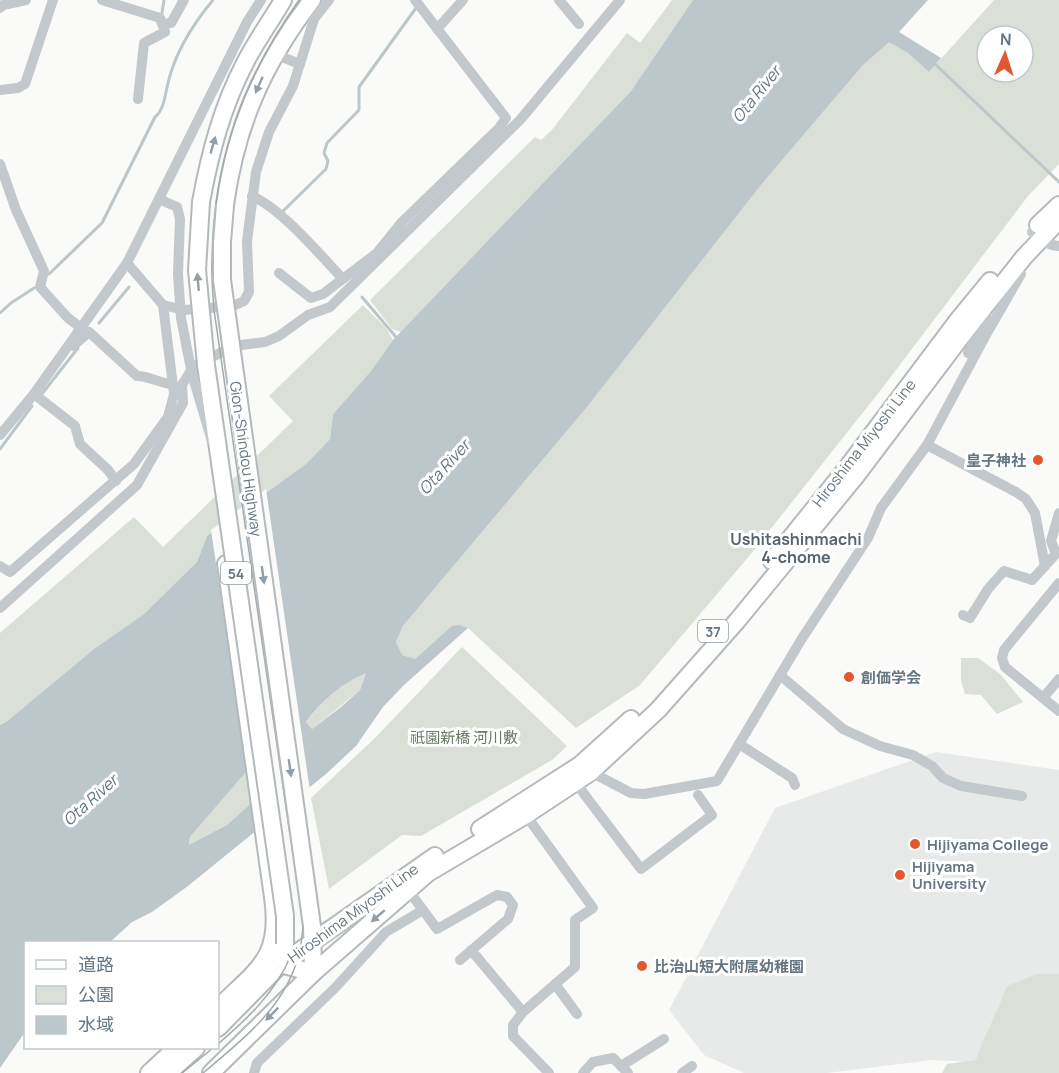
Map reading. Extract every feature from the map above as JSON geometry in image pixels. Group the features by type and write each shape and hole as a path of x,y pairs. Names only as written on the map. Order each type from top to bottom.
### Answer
{"main road":[{"name":"Gion-Shindou Highway","path":"219,1007 251,977 275,959 285,944 285,916 206,365 197,270 201,202 211,150 232,93 246,62 283,0"},
{"name":"Gion-Shindou Highway","path":"312,0 274,54 237,142 225,205 222,280 313,918 313,973"},
{"name":"Hiroshima Miyoshi Line","path":"523,810 585,768 658,710 737,621 856,476 1059,205"},
{"name":"Hiroshima Miyoshi Line","path":"275,959 313,973 404,884 421,864 575,782 585,768 652,701 728,614 846,469 958,320 1036,235 1059,220"},
{"name":"Gion-Shindou Highway","path":"224,490 220,520 276,914 275,959"},
{"name":"Hiroshima Miyoshi Line","path":"275,959 313,944 338,925 404,884"},
{"path":"313,918 324,925 338,925"},
{"path":"219,1027 275,959"},
{"path":"211,1073 313,973"},
{"path":"149,1073 174,1049"},
{"path":"168,1073 194,1049"}],"street":[{"path":"0,8 3,5 26,0"},
{"path":"0,90 25,84 53,0"},
{"path":"102,0 160,18 163,24 165,32 144,43 138,99"},
{"path":"163,24 171,23 184,0"},
{"path":"0,435 34,394 127,263 247,22 261,0"},
{"path":"163,306 184,310 233,306 244,301 249,292 247,241 256,172 269,132 293,86 314,19 329,0"},
{"path":"279,273 311,298 323,294 377,253 402,222 499,128 506,118 415,0"},
{"path":"437,29 463,0"},
{"path":"559,0 579,24"},
{"path":"0,608 137,485 183,403 182,386 194,366 234,346 265,342 279,336 308,315 330,307 520,120 620,0"},
{"path":"274,54 300,64"},
{"path":"0,164 16,210 44,271 40,287 68,318 80,327"},
{"path":"252,196 262,200 277,212 343,279"},
{"path":"159,199 177,207 180,219 178,274 181,318 192,374 208,433 219,458"},
{"path":"1036,235 1059,233"},
{"path":"1036,235 1053,246 1059,246"},
{"path":"0,566 10,572 116,481 134,464 168,417 174,394 163,306 127,263"},
{"path":"585,768 631,793 644,794 717,781 780,675 868,538 881,508 927,445 1021,274"},
{"path":"962,378 960,370 987,318 984,307"},
{"path":"66,347 70,349 89,332 137,376 150,376 165,384 173,384"},
{"path":"34,394 75,426 80,444 108,470 116,481"},
{"path":"927,445 1026,499 1035,513 1045,566"},
{"path":"963,615 970,618 988,589 1004,571 1032,580 1056,554 1052,541 1059,513"},
{"path":"1059,583 1004,650 1002,658 1005,667 1059,711"},
{"path":"780,675 843,729 880,746 913,755 932,766 943,778 961,786 1022,796"},
{"path":"1043,698 1059,680"},
{"path":"739,744 792,778 795,785"},
{"path":"575,782 640,869 711,815 698,795"},
{"path":"523,810 593,908 575,920 575,968 523,1012 513,1025 513,1036 549,1073"},
{"path":"404,884 437,929 497,895 507,897 513,905 508,919 460,960"},
{"path":"254,1073 257,1063 335,988 386,932 423,910"},
{"path":"471,950 523,1012"},
{"path":"555,984 577,1014"},
{"path":"583,1073 593,1062 613,1058 625,1070 664,1039"},
{"path":"682,1073 692,1066"}],"shaded area":[{"name":"Hijiyama University","path":"936,752 1059,770 1059,997 990,1063 932,1060 827,1073 744,1073 704,1055 669,1010 775,808"}],"green space":[{"path":"672,0 693,0 631,91 401,332 392,329 370,300 535,137 541,140 551,131 627,33 640,43"},
{"path":"994,0 1059,0 1059,164 1028,196 880,391 750,555 640,685 576,728 468,628 452,627 415,659 402,655 396,642 403,626 587,407 761,185 863,65 888,41 908,53 929,72"},
{"path":"363,305 386,328 393,340 371,371 333,414 330,439 306,464 207,536 197,562 144,614 94,649 0,725 0,633 134,517 163,547 293,421 269,396"},
{"name":"祇園新橋 河川敷","path":"462,647 567,746 552,760 421,836 402,835 329,889 311,798 375,738"},
{"path":"961,658 978,658 1000,674 1023,702 997,714 981,695 965,694 961,681"},
{"path":"366,672 360,690 312,729 306,723 333,693"},
{"path":"252,765 257,798 227,825 189,846 190,837"},
{"path":"1037,974 1059,974 1059,1073 942,1073 947,1064 976,1060 1007,986"}],"water":[{"name":"Ota River","path":"693,0 928,0 899,32 941,58 929,72 908,53 889,42 863,65 761,185 587,407 403,626 396,642 402,655 415,659 452,626 459,625 468,628 404,685 383,707 356,746 326,774 188,886 152,912 132,922 111,941 24,941 24,1033 0,1068 0,725 94,649 144,614 197,562 207,536 306,464 330,439 333,414 371,371 393,340 631,91","holes":["366,673 360,690 312,729 306,722 333,693","252,765 257,798 227,825 189,845 190,837"]}],"pier":[{"path":"266,489 310,791 255,835 250,800 254,796 253,768 247,775 211,530"}],"waterway":[{"path":"162,13 164,0"},
{"path":"49,274 102,223 162,106 171,72 180,50 213,0"},
{"path":"284,213 282,212 326,169 328,161 324,153 327,143 359,110 359,87 416,8"},
{"path":"934,63 1059,182"},
{"path":"99,323 129,287"},
{"path":"0,313 34,288"},
{"path":"362,297 396,337"},
{"path":"41,395 78,348"},
{"path":"0,449 32,406"}],"tram line":[{"path":"203,1073 257,1025 272,1007 295,967 301,944 302,895 289,828 214,310 212,272 218,189 235,123 262,60 299,0"},
{"path":"219,1043 269,993 291,955"},
{"path":"182,1073 212,1049"}],"place":[{"name":"皇子神社","path":"1038,460"},
{"name":"創価学会","path":"849,677"},
{"name":"Hijiyama College","path":"915,844"},
{"name":"Hijiyama University","path":"900,875"},
{"name":"比治山短大附属幼稚園","path":"642,966"}],"district":[{"name":"Ushitashinmachi 4-chome","path":"796,548"}]}
